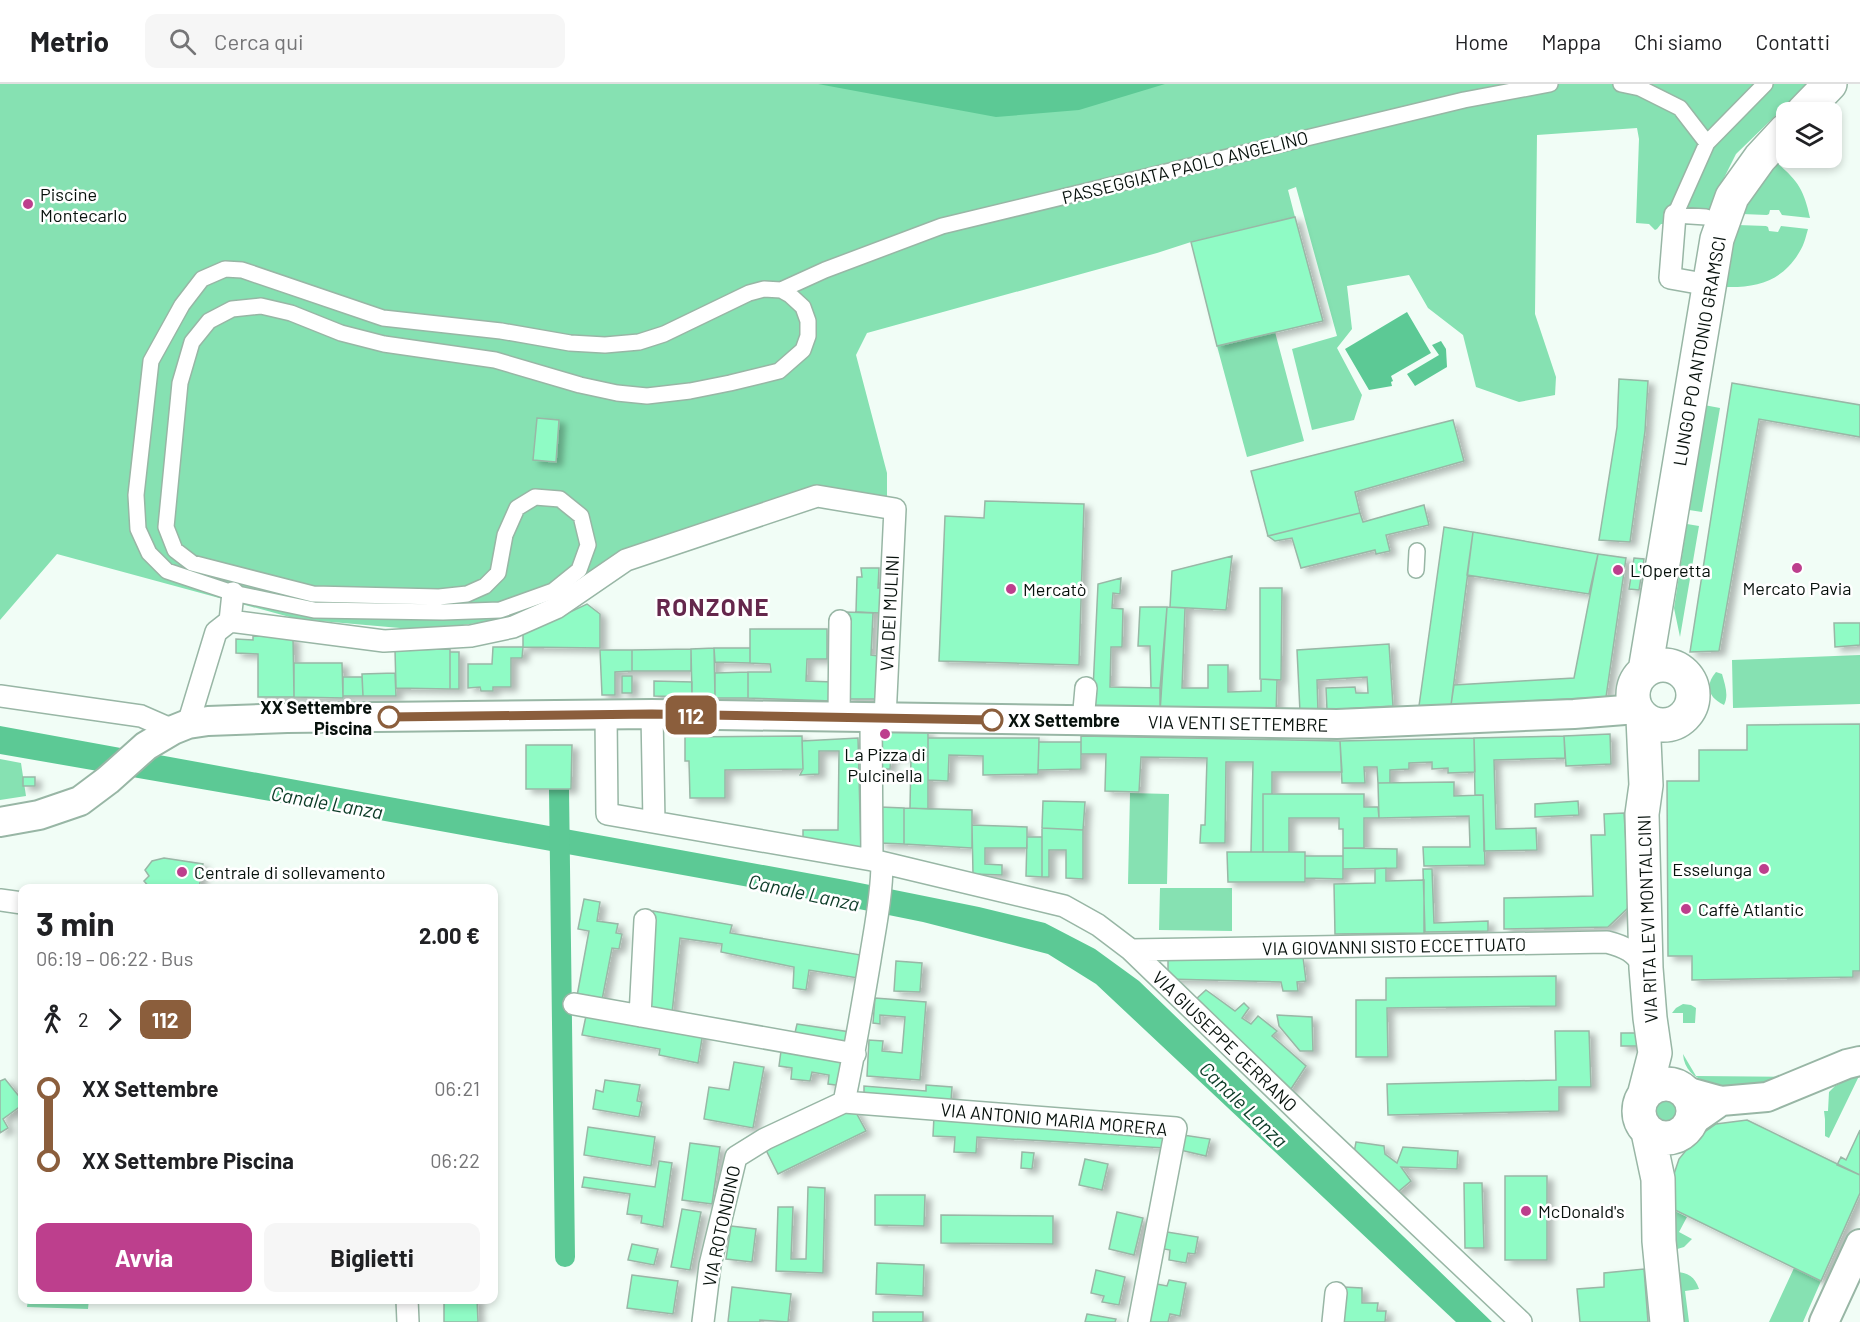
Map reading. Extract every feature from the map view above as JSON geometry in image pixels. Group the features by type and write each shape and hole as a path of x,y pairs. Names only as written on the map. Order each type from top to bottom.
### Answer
{"main road":[{"path":"1813,102 1830,84"},
{"name":"LUNGO PO ANTONIO GRAMSCI","path":"1660,669 1667,628 1657,591 1717,240 1732,197 1760,158 1776,141"},
{"path":"1660,669 1687,676 1693,691 1690,708 1686,714 1670,724 1661,725 1652,723 1640,713 1633,693 1635,684 1660,669"},
{"name":"VIA VENTI SETTEMBRE","path":"180,727 208,721 286,718 652,714 1337,724 1640,713"},
{"name":"VIA RITA LEVI MONTALCINI","path":"1640,713 1646,785 1642,814 1646,968 1650,1018 1655,1053 1676,1113 1658,1179 1659,1241 1667,1322"},
{"name":"VIA RITA LEVI MONTALCINI","path":"1646,785 1679,720"},
{"path":"0,822 62,809 80,801 146,746 180,727"},
{"name":"VIA RITA LEVI MONTALCINI","path":"1655,1053 1646,1092 1638,1108 1639,1117 1676,1113"},
{"path":"1676,1113 1721,1101 1767,1097 1847,1064 1860,1061"},
{"path":"1824,1322 1850,1290 1860,1244"}],"street":[{"name":"PASSEGGIATA PAOLO ANGELINO","path":"781,290 825,270 942,226 1452,103 1550,84"},
{"path":"1621,84 1640,88 1680,108 1707,143"},
{"path":"1709,285 1671,278 1675,215 1707,143 1765,84"},
{"path":"1675,215 1706,217"},
{"name":"PASSEGGIATA PAOLO ANGELINO","path":"225,269 242,270 383,318 501,331 570,343 605,345 639,342 664,334 749,293 764,289 781,290 803,307 808,321 808,336 803,350 778,371 700,389 647,396 617,393 580,385 495,360 384,344 341,333 291,313 261,306 232,309 209,321 192,342 180,383 166,527 175,550 192,563 313,594 439,597 467,594 485,586 498,573 505,535 517,508 535,497 560,500 581,516 588,545 579,570 553,591 500,610 443,612 314,610 233,593 167,571 149,553 138,529 136,495 152,361 182,305 202,279 225,269"},
{"name":"VIA DEI MULINI","path":"230,621 384,641 471,636 513,627 556,608 626,560 817,496 895,509 878,718"},
{"path":"1416,570 1417,551"},
{"path":"0,696 141,716 180,727 216,632 230,621 233,593"},
{"path":"838,717 840,621"},
{"path":"1083,721 1086,688"},
{"path":"652,714 654,822"},
{"name":"VIA GIUSEPPE CERRANO","path":"606,715 607,814 1064,906 1098,925 1131,950 1521,1322"},
{"path":"844,1102 855,1054 872,949 878,867 878,718"},
{"path":"0,900 18,902"},
{"path":"640,1016 645,920"},
{"name":"VIA GIOVANNI SISTO ECCETTUATO","path":"1131,950 1607,942 1623,946 1635,954 1646,968"},
{"path":"574,1004 855,1054"},
{"name":"VIA ROTONDINO","path":"703,1322 710,1265 736,1157 765,1139 844,1102"},
{"name":"VIA ANTONIO MARIA MORERA","path":"844,1102 1176,1128 1139,1322"},
{"path":"1333,1322 1336,1293"},
{"path":"407,1304 408,1322"}],"shaded area":[{"path":"0,84 1808,84 1789,102 1776,102 1776,115 1736,154 1722,182 1706,225 1661,224 1655,230 1649,224 1636,223 1639,139 1637,128 1537,135 1535,314 1556,377 1555,395 1519,402 1476,387 1463,335 1428,308 1409,275 1347,286 1352,329 1337,348 1362,395 1354,420 1312,430 1292,349 1337,336 1296,187 1288,190 1295,217 1191,242 867,333 856,355 887,473 887,510 819,493 638,554 518,618 423,630 297,619 57,554 0,620"},
{"path":"1776,164 1776,168 1782,168 1799,187 1810,218 1782,215 1779,210 1770,210 1767,215 1742,214 1748,201"},
{"path":"1738,225 1766,226 1769,231 1778,232 1781,226 1808,229 1800,251 1786,269 1777,276 1758,284 1725,287"},
{"path":"1275,332 1304,441 1247,457 1217,346"},
{"path":"1704,405 1720,408 1702,512 1689,510"},
{"path":"1687,524 1699,526 1680,637 1674,608"},
{"path":"1860,655 1860,704 1733,708 1732,660"},
{"path":"1716,672 1722,674 1725,686 1724,705 1715,699 1709,687"},
{"path":"0,759 21,763 26,796 0,800"},
{"path":"1130,793 1169,794 1167,884 1128,884"},
{"path":"1160,888 1232,888 1232,931 1159,930"},
{"path":"1683,1004 1696,1008 1695,1023 1683,1023 1683,1013 1672,1013"},
{"path":"1683,1054 1696,1076 1794,1077 1762,1087 1717,1085 1698,1078 1691,1072 1685,1064"},
{"path":"1860,1074 1829,1138 1825,1136 1824,1111 1828,1111 1829,1092 1835,1086"},
{"path":"1668,1097 1677,1100 1680,1109 1677,1118 1668,1121 1659,1118 1656,1109 1659,1100"},
{"path":"1673,1210 1687,1217 1679,1232 1692,1239 1684,1247 1674,1250"},
{"path":"1794,1268 1821,1281 1803,1322 1769,1322"},
{"path":"1675,1272 1690,1276 1699,1289 1685,1291 1689,1322 1682,1322"},
{"path":"27,1304 88,1304 88,1309 27,1307"}],"water":[{"path":"818,84 1165,84 1079,110 996,117"},
{"path":"1407,312 1431,353 1391,376 1392,386 1369,390 1345,349"},
{"path":"1441,341 1446,349 1447,367 1415,386 1407,374 1439,355 1432,345"},
{"name":"Canale Lanza","path":"0,726 845,880 1045,923 1095,949 1139,981 1492,1322 1456,1322 1096,984 1048,954 923,922 765,890 0,754"}],"building":[{"path":"1295,217 1323,321 1217,346 1191,242"},
{"path":"1619,379 1648,381 1645,431 1630,542 1599,540 1617,427"},
{"path":"1732,383 1860,405 1860,437 1759,419 1719,651 1690,652"},
{"path":"537,418 559,420 556,462 533,460"},
{"path":"1453,420 1464,461 1355,492 1360,513 1268,536 1251,471"},
{"name":"Mercatò","path":"985,501 1084,504 1079,665 939,661 945,516 984,518"},
{"path":"1424,505 1429,525 1386,535 1390,551 1376,554 1375,550 1301,568 1292,538 1275,541 1268,536 1360,513 1363,522"},
{"path":"1444,527 1473,532 1451,705 1419,706"},
{"path":"1473,532 1598,554 1589,594 1467,575"},
{"path":"1598,554 1626,558 1606,697 1451,705 1454,685 1574,678"},
{"path":"1232,556 1226,610 1170,607 1172,571"},
{"path":"1634,558 1644,559 1639,590 1629,589"},
{"path":"861,568 879,568 880,613 856,612 857,577 862,577"},
{"path":"1121,578 1120,594 1113,593 1112,608 1123,609 1122,647 1111,647 1110,687 1160,688 1160,712 1092,711 1098,584"},
{"path":"1260,588 1282,588 1281,680 1260,679"},
{"path":"587,604 600,614 600,648 523,647 523,634"},
{"path":"1140,607 1167,607 1160,688 1151,688 1150,646 1138,646"},
{"path":"1167,607 1185,608 1182,688 1208,688 1208,665 1228,665 1228,692 1261,691 1261,679 1277,680 1276,715 1160,712"},
{"path":"845,612 873,613 871,655 879,656 876,699 845,699"},
{"path":"1834,623 1860,623 1860,645 1835,647"},
{"path":"750,629 827,629 827,659 807,659 806,681 833,682 832,701 748,698 748,672 771,672 770,664 750,663"},
{"path":"253,636 293,637 294,697 258,697 258,654 236,653 236,639 253,640"},
{"path":"1389,644 1393,706 1327,710 1326,688 1355,687 1356,693 1368,693 1367,677 1317,680 1318,711 1300,712 1297,650"},
{"path":"493,647 523,647 522,658 511,658 511,687 493,687 493,691 481,691 480,687 468,688 468,664 492,664"},
{"path":"714,648 715,698 692,697 691,649"},
{"path":"714,648 750,648 750,663 715,662"},
{"path":"450,649 450,689 396,688 395,650"},
{"path":"691,649 691,671 632,671 632,650"},
{"path":"600,650 632,650 632,671 615,672 615,695 602,695"},
{"path":"450,652 459,652 459,689 450,689"},
{"path":"294,663 342,663 343,698 294,697"},
{"path":"748,672 748,698 715,698 715,673"},
{"path":"395,673 396,696 363,696 362,674"},
{"path":"622,676 632,676 632,693 622,693"},
{"path":"343,677 362,677 363,696 343,696"},
{"path":"654,681 692,682 692,697 654,696"},
{"name":"Esselunga","path":"1860,724 1860,971 1853,971 1853,977 1692,980 1692,956 1668,956 1667,781 1699,781 1699,750 1747,750 1747,725"},
{"path":"879,731 928,731 928,756 891,756 890,769 879,769"},
{"path":"1610,734 1611,764 1566,766 1564,736"},
{"path":"802,736 803,769 725,770 725,798 690,798 689,761 685,761 685,737"},
{"path":"1081,736 1340,741 1342,772 1272,772 1272,794 1263,794 1263,852 1251,852 1253,762 1226,762 1225,843 1200,843 1201,825 1205,825 1207,758 1141,757 1139,792 1105,791 1106,754 1081,754"},
{"path":"1564,736 1565,758 1494,760 1496,829 1536,828 1537,850 1484,851 1483,795 1475,795 1474,738"},
{"path":"858,738 861,851 803,840 803,830 838,830 839,751 819,751 819,774 800,775 803,769 802,741"},
{"path":"928,738 1039,738 1038,774 983,775 983,756 949,755 948,781 928,780"},
{"path":"1474,738 1475,772 1448,773 1448,768 1432,769 1432,762 1409,763 1409,769 1390,770 1390,783 1378,783 1377,767 1364,767 1365,783 1342,783 1340,741"},
{"path":"1039,742 1081,742 1081,769 1038,770"},
{"path":"526,745 572,745 571,789 526,789"},
{"path":"911,756 928,756 928,809 910,808"},
{"path":"23,777 35,777 35,786 23,786"},
{"path":"1454,782 1454,796 1483,795 1485,865 1424,866 1423,847 1470,847 1469,816 1379,818 1378,783"},
{"path":"1263,794 1364,794 1364,807 1378,807 1379,818 1364,818 1364,848 1343,848 1343,829 1339,829 1339,818 1289,818 1289,852 1263,852"},
{"path":"1043,801 1085,802 1083,830 1042,828"},
{"path":"1578,801 1579,815 1535,817 1535,804"},
{"path":"880,807 904,808 904,844 880,843"},
{"path":"904,808 972,810 972,848 904,844"},
{"path":"1624,813 1630,906 1608,927 1504,929 1504,898 1593,896 1591,835 1605,835 1604,814"},
{"path":"972,825 1027,827 1027,848 985,848 985,864 1002,865 1002,875 973,874"},
{"path":"1042,828 1083,830 1083,879 1066,878 1066,850 1049,850 1049,877 1042,877"},
{"path":"1027,837 1042,837 1042,877 1026,876"},
{"path":"1343,848 1397,849 1397,868 1343,869"},
{"path":"1227,852 1305,852 1305,882 1228,882"},
{"path":"1305,856 1343,856 1343,879 1305,878"},
{"path":"164,858 203,864 200,884 147,884 144,881 149,876 145,870 152,861"},
{"path":"1386,868 1386,881 1424,880 1424,933 1335,934 1334,884 1375,883 1375,869"},
{"path":"1423,869 1432,869 1434,923 1488,921 1488,931 1425,932"},
{"path":"584,899 600,902 597,921 618,924 616,933 622,934 619,949 612,948 602,1000 577,996 589,931 578,929"},
{"path":"653,911 732,925 730,933 861,955 858,978 809,970 806,990 793,988 794,967 721,952 722,944 680,938 672,1013 645,1008"},
{"path":"1303,957 1306,981 1297,982 1298,991 1283,991 1281,982 1168,979 1168,958"},
{"path":"896,961 922,963 920,992 894,991"},
{"path":"1556,976 1556,1006 1387,1008 1388,1057 1356,1057 1356,1000 1386,1000 1386,978"},
{"path":"1206,990 1235,1011 1244,1003 1249,1008 1242,1018 1251,1024 1258,1016 1277,1031 1272,1036 1306,1066 1289,1092 1195,1000"},
{"path":"875,998 926,1002 920,1080 867,1076 869,1040 883,1041 882,1051 902,1053 905,1017 880,1015 880,1024 873,1023"},
{"path":"587,1011 703,1032 698,1063 659,1055 660,1049 582,1035"},
{"path":"1277,1015 1312,1017 1313,1051 1300,1051 1279,1026"},
{"path":"797,1024 850,1032 849,1047 794,1037"},
{"path":"1555,1031 1589,1031 1591,1087 1559,1087 1559,1111 1388,1115 1387,1084 1556,1080"},
{"path":"1621,1033 1637,1033 1637,1046 1621,1046"},
{"path":"781,1051 847,1060 843,1086 828,1084 829,1075 812,1072 810,1081 791,1079 792,1068 779,1066"},
{"path":"734,1062 764,1067 753,1128 704,1119 709,1087 729,1090"},
{"path":"5,1079 18,1095 18,1108 3,1119 8,1128 0,1133 0,1081"},
{"path":"605,1080 640,1085 637,1101 642,1102 639,1117 593,1109 596,1090 603,1092"},
{"path":"926,1085 952,1087 951,1101 864,1099 864,1086 926,1091"},
{"path":"853,1107 866,1131 778,1174 766,1150"},
{"path":"934,1116 1166,1130 1165,1148 977,1137 976,1153 954,1152 955,1137 933,1136"},
{"path":"1747,1120 1860,1175 1860,1193 1821,1281 1671,1208 1673,1177 1679,1159 1696,1138 1716,1124"},
{"path":"588,1127 655,1137 651,1166 584,1155"},
{"path":"1860,1130 1860,1175 1837,1165 1841,1157 1846,1160"},
{"path":"1183,1135 1210,1139 1206,1156 1180,1150"},
{"path":"1356,1142 1384,1146 1385,1154 1397,1163 1403,1147 1458,1151 1457,1169 1401,1167 1411,1181 1393,1196 1353,1158"},
{"path":"690,1143 720,1147 712,1204 682,1200"},
{"path":"1022,1152 1034,1153 1032,1169 1021,1168"},
{"path":"1085,1159 1108,1164 1102,1190 1079,1185"},
{"path":"659,1161 672,1163 663,1227 641,1223 642,1216 627,1214 630,1194 582,1187 584,1177 655,1187"},
{"name":"McDonald's","path":"1505,1176 1547,1176 1547,1260 1505,1260"},
{"path":"1464,1183 1482,1183 1484,1248 1465,1248"},
{"path":"808,1187 825,1188 823,1273 776,1271 778,1207 793,1207 791,1259 806,1259"},
{"path":"875,1195 925,1195 924,1226 875,1225"},
{"path":"682,1209 701,1212 690,1270 671,1267"},
{"path":"1117,1212 1143,1218 1134,1255 1109,1249"},
{"path":"941,1215 1053,1216 1053,1244 941,1243"},
{"path":"731,1226 756,1229 752,1262 726,1259"},
{"path":"1167,1232 1198,1237 1195,1254 1188,1253 1186,1263 1169,1260 1170,1250 1164,1249"},
{"path":"632,1244 658,1249 654,1265 628,1260"},
{"path":"877,1263 924,1265 923,1296 876,1294"},
{"path":"1644,1269 1648,1322 1580,1322 1577,1289 1604,1287 1604,1273"},
{"path":"1096,1270 1125,1277 1119,1305 1102,1302 1104,1296 1091,1293"},
{"path":"632,1275 678,1281 673,1314 627,1308"},
{"path":"1169,1280 1186,1283 1180,1316 1170,1314 1168,1322 1144,1322 1151,1283 1167,1286"},
{"path":"732,1287 791,1294 788,1322 760,1320 760,1322 728,1322"},
{"path":"1344,1287 1362,1288 1362,1303 1378,1303 1377,1311 1386,1311 1385,1322 1343,1322"},
{"path":"444,1304 477,1304 478,1322 444,1322"},
{"path":"873,1312 923,1312 923,1322 873,1322"},
{"path":"1087,1314 1116,1319 1115,1322 1085,1322"}],"waterway":[{"path":"559,789 565,1257"}],"bus line":[{"name":"112","path":"389,717 652,714 992,720"}],"place":[{"name":"Piscine Montecarlo","path":"28,204"},
{"name":"Mercato Pavia","path":"1797,568"},
{"name":"L'Operetta","path":"1618,570"},
{"name":"Mercatò","path":"1011,589"},
{"name":"XX Settembre Piscina","path":"389,717"},
{"name":"XX Settembre","path":"992,720"},
{"name":"La Pizza di Pulcinella","path":"885,734"},
{"name":"Esselunga","path":"1764,869"},
{"name":"Centrale di sollevamento","path":"182,872"},
{"name":"Caffè Atlantic","path":"1686,909"},
{"name":"McDonald's","path":"1526,1211"}],"district":[{"name":"RONZONE","path":"713,606"}]}
